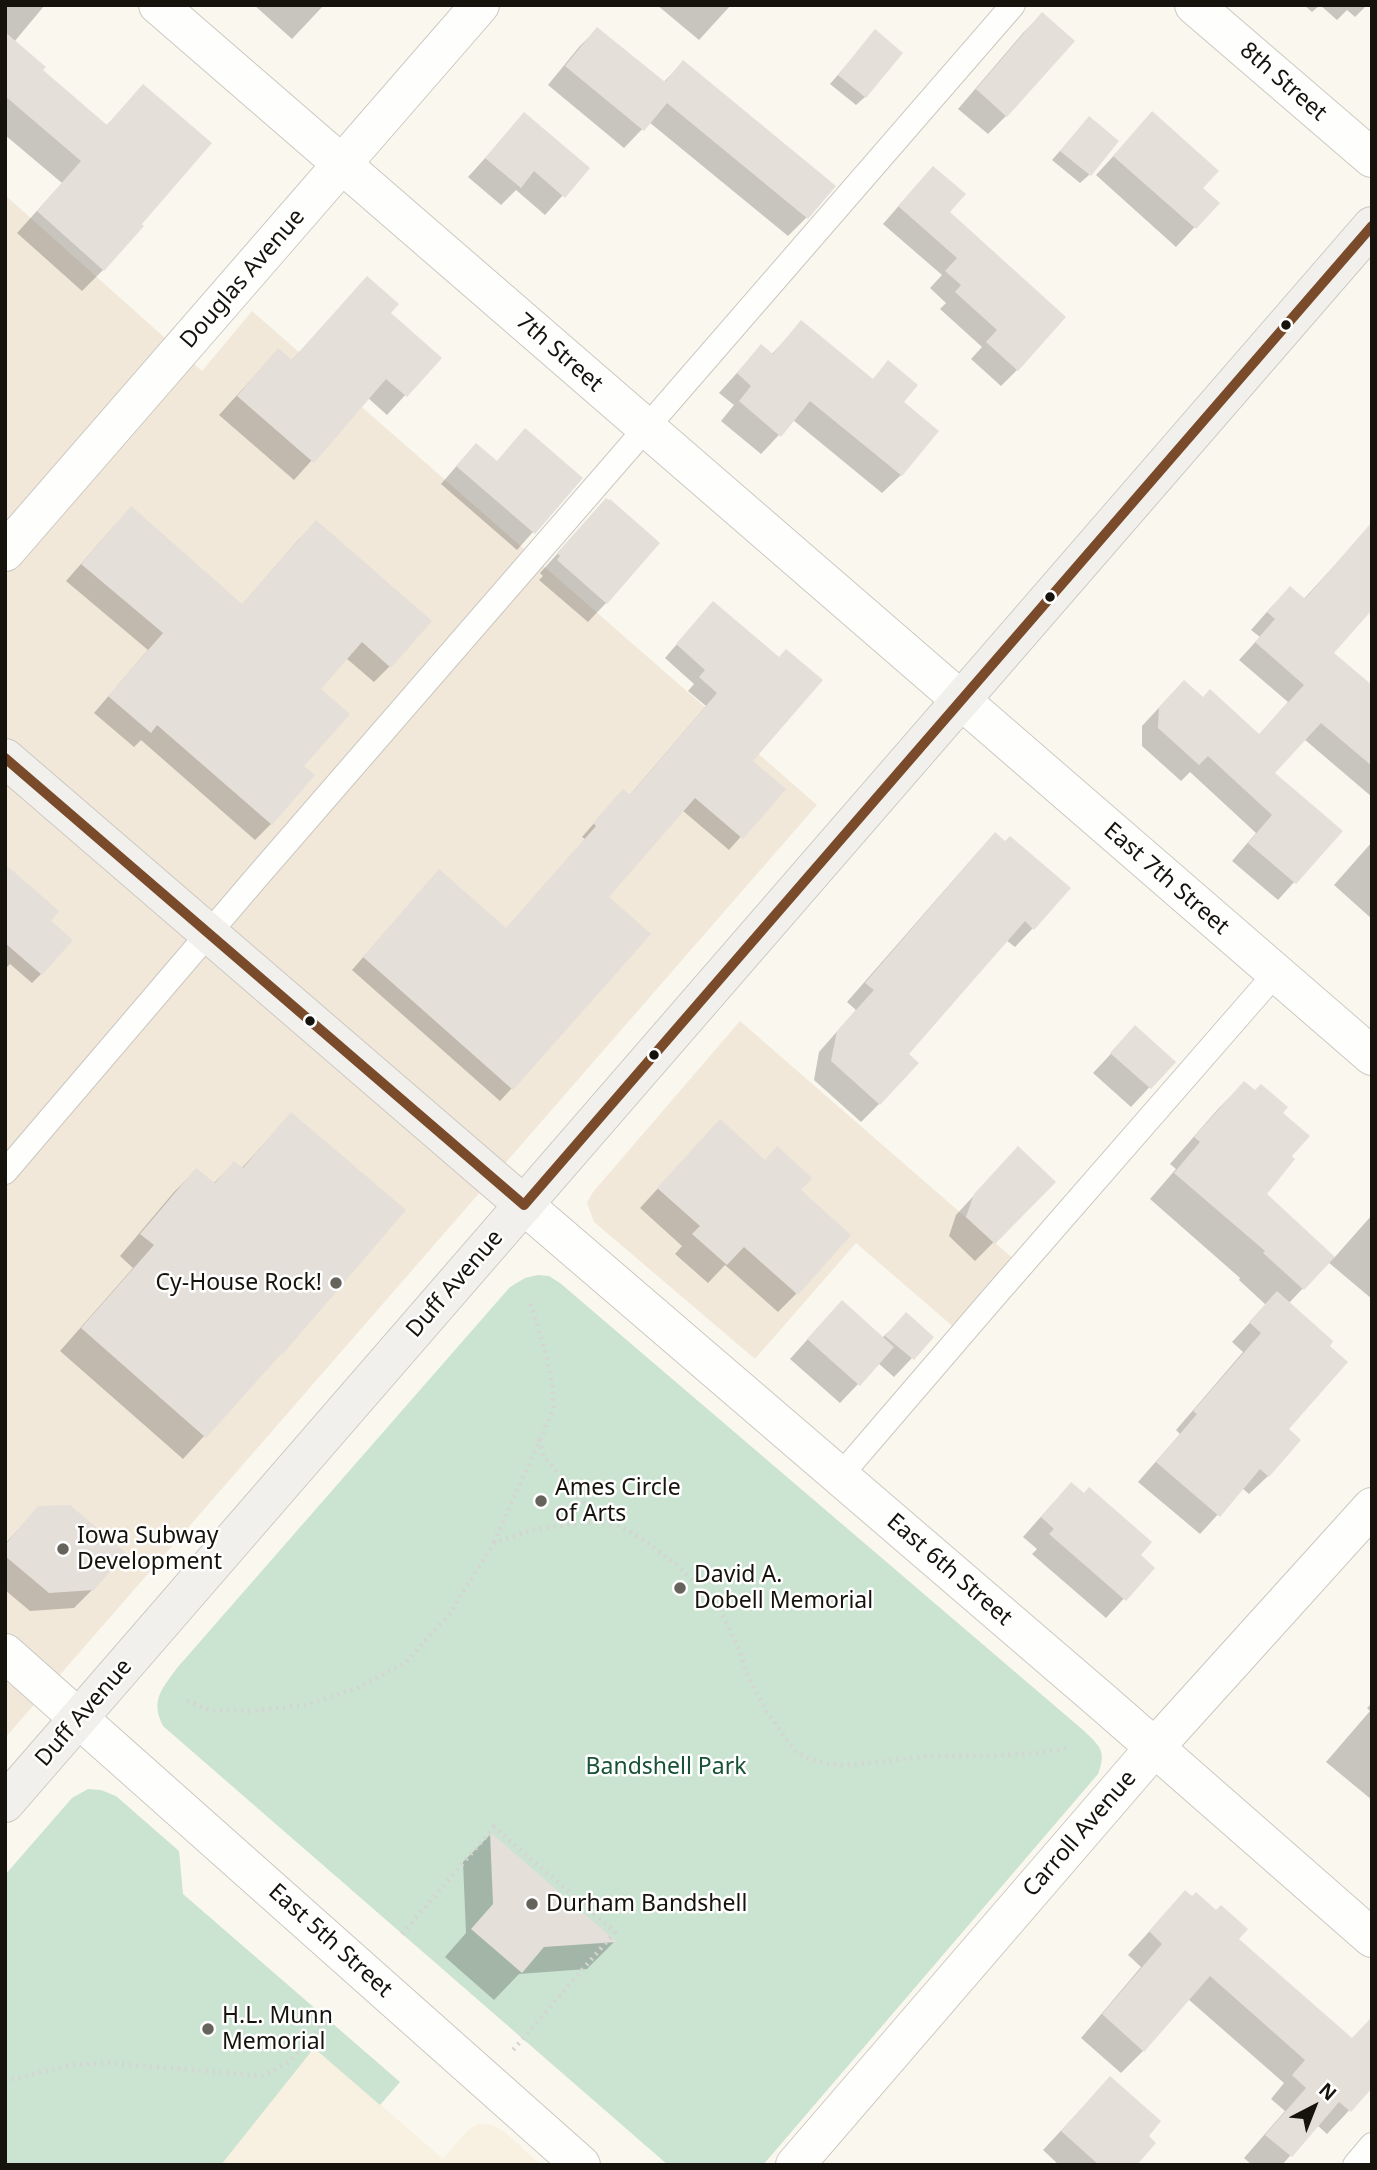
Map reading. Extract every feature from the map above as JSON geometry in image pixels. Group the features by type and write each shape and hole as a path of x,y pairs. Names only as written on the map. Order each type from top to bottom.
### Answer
{"main road":[{"name":"Duff Avenue","path":"5,1803 1371,230"},
{"path":"5,758 524,1205"}],"street":[{"name":"7th Street","path":"158,5 961,701"},
{"name":"Douglas Avenue","path":"5,552 480,5"},
{"name":"8th Street","path":"1194,5 1372,158"},
{"name":"East 7th Street","path":"961,701 1372,1056"},
{"name":"East 6th Street","path":"524,1205 1155,1747 1372,1938"},
{"name":"Carroll Avenue","path":"795,2165 1155,1747 1372,1507"},
{"name":"East 5th Street","path":"5,1653 581,2165"}],"lane":[{"path":"5,1172 1013,5"},
{"path":"840,1476 1276,974"},
{"path":"1355,2165 1372,2145"}],"path":[{"path":"187,1701 210,1710 252,1711 307,1705 357,1688 405,1664 448,1616 494,1543 554,1408 546,1354 529,1299"},
{"path":"539,1440 544,1457 582,1500 601,1516 644,1540 677,1565 721,1611 767,1713 795,1751 827,1764 842,1765 936,1756 995,1756 1067,1748"},
{"path":"494,1543 534,1529 603,1523 621,1527"},
{"path":"402,1934 495,1827 615,1933 523,2039"},
{"path":"5,2081 71,2065 110,2063 262,2076 289,2062 327,2020"}],"shaded area":[{"path":"5,195 202,371 252,311 817,805 5,1738"},
{"path":"740,1021 1016,1261 957,1330 856,1243 755,1359 594,1222 587,1203 593,1192"},
{"path":"314,2047 443,2159 468,2130 478,2124 492,2125 505,2132 541,2165 221,2165"}],"green space":[{"name":"Bandshell Park","path":"549,1276 560,1283 1083,1730 1098,1745 1102,1754 1098,1774 763,2165 668,2165 163,1726 159,1717 160,1695 177,1668 510,1287 525,1278"},
{"path":"88,1789 101,1790 116,1796 179,1851 183,1894 400,2082 380,2105 314,2048 221,2165 5,2165 5,1875 72,1798"}],"building":[{"path":"1042,12 1075,41 1007,117 976,89"},
{"path":"597,27 665,82 683,60 836,186 808,219 667,103 644,131 565,66"},
{"path":"875,29 903,53 866,98 838,75"},
{"path":"5,32 46,67 43,70 107,125 143,84 212,143 104,271 37,211 81,161 5,96"},
{"path":"1152,111 1219,171 1203,188 1220,203 1196,229 1113,156"},
{"path":"524,112 590,168 565,198 534,171 521,188 485,158"},
{"path":"1089,116 1119,141 1091,176 1060,151"},
{"path":"933,166 966,194 950,212 1066,317 1018,371 986,342 997,330 955,292 961,285 945,271 957,258 898,206"},
{"path":"367,276 399,304 391,313 442,358 407,397 386,379 314,463 237,396 278,348 292,360"},
{"path":"801,320 873,379 888,360 918,385 904,402 939,431 902,476 810,401 781,437 739,401 751,386 737,373 761,344 773,354"},
{"path":"525,428 583,478 535,534 456,466 476,443 497,461"},
{"path":"606,498 660,543 607,604 557,560 560,556 557,553"},
{"path":"131,506 242,604 316,520 432,621 391,668 362,642 321,689 350,714 304,766 315,775 272,825 157,725 151,733 108,696 163,633 81,564"},
{"path":"1372,522 1372,610 1334,653 1372,685 1372,766 1321,723 1275,773 1343,831 1296,884 1248,843 1272,815 1208,756 1199,765 1158,728 1159,707 1184,680 1203,697 1210,689 1259,734 1304,685 1255,642 1275,619 1267,612 1290,586 1305,599"},
{"path":"713,601 779,657 786,649 823,680 753,761 786,789 743,839 695,798 609,897 651,934 513,1090 363,957 439,869 506,928 596,826 593,823 623,789 630,795 717,693 699,677 705,670 676,644"},
{"path":"995,832 1005,841 1010,836 1071,888 1034,930 1025,921 909,1054 919,1063 880,1105 831,1061 837,1031 874,990 865,983"},
{"path":"5,864 59,911 51,921 73,940 42,975 5,943"},
{"path":"1135,1025 1176,1062 1151,1089 1110,1053"},
{"path":"1244,1081 1255,1090 1261,1084 1288,1107 1283,1113 1310,1136 1292,1156 1295,1159 1267,1194 1335,1257 1304,1290 1263,1253 1265,1251 1174,1173 1200,1142 1194,1137"},
{"path":"291,1112 406,1210 282,1355 206,1438 81,1328 154,1245 140,1234 196,1168 215,1183 234,1161 243,1168"},
{"path":"720,1119 765,1160 777,1146 812,1178 801,1190 851,1235 798,1295 744,1247 727,1265 692,1234 700,1226 657,1188"},
{"path":"1018,1146 1056,1182 995,1244 966,1217 974,1194"},
{"path":"1277,1291 1333,1341 1330,1346 1348,1362 1289,1429 1301,1440 1269,1477 1260,1469 1220,1517 1156,1462 1197,1414 1193,1411 1261,1333 1249,1322"},
{"path":"842,1300 894,1347 860,1386 807,1339"},
{"path":"906,1312 934,1337 914,1360 885,1336"},
{"path":"1071,1482 1084,1493 1089,1487 1152,1542 1141,1555 1155,1568 1126,1601 1049,1534 1054,1529 1041,1517"},
{"name":"Iowa Subway Development","path":"70,1505 126,1553 94,1590 49,1593 5,1556 5,1545 38,1506"},
{"name":"Durham Bandshell","path":"490,1832 617,1942 544,1947 522,1973 471,1929 493,1904"},
{"path":"1185,1890 1192,1896 1196,1892 1216,1910 1221,1905 1248,1929 1239,1939 1352,2038 1372,2017 1372,2088 1351,2112 1339,2102 1292,2157 1265,2135 1306,2088 1292,2075 1305,2060 1210,1976 1144,2052 1102,2014 1162,1944 1149,1931"},
{"path":"1110,2076 1161,2121 1149,2136 1156,2143 1137,2165 1099,2165 1061,2131"}],"transit line":[{"path":"524,1205 1372,226"},
{"path":"5,758 524,1205"}],"place":[{"name":"Cy-House Rock!","path":"336,1283"},
{"name":"Ames Circle of Arts","path":"541,1501"},
{"name":"Iowa Subway Development","path":"63,1549"},
{"name":"David A. Dobell Memorial","path":"680,1588"},
{"name":"Durham Bandshell","path":"532,1904"},
{"name":"H.L. Munn Memorial","path":"208,2029"}]}
